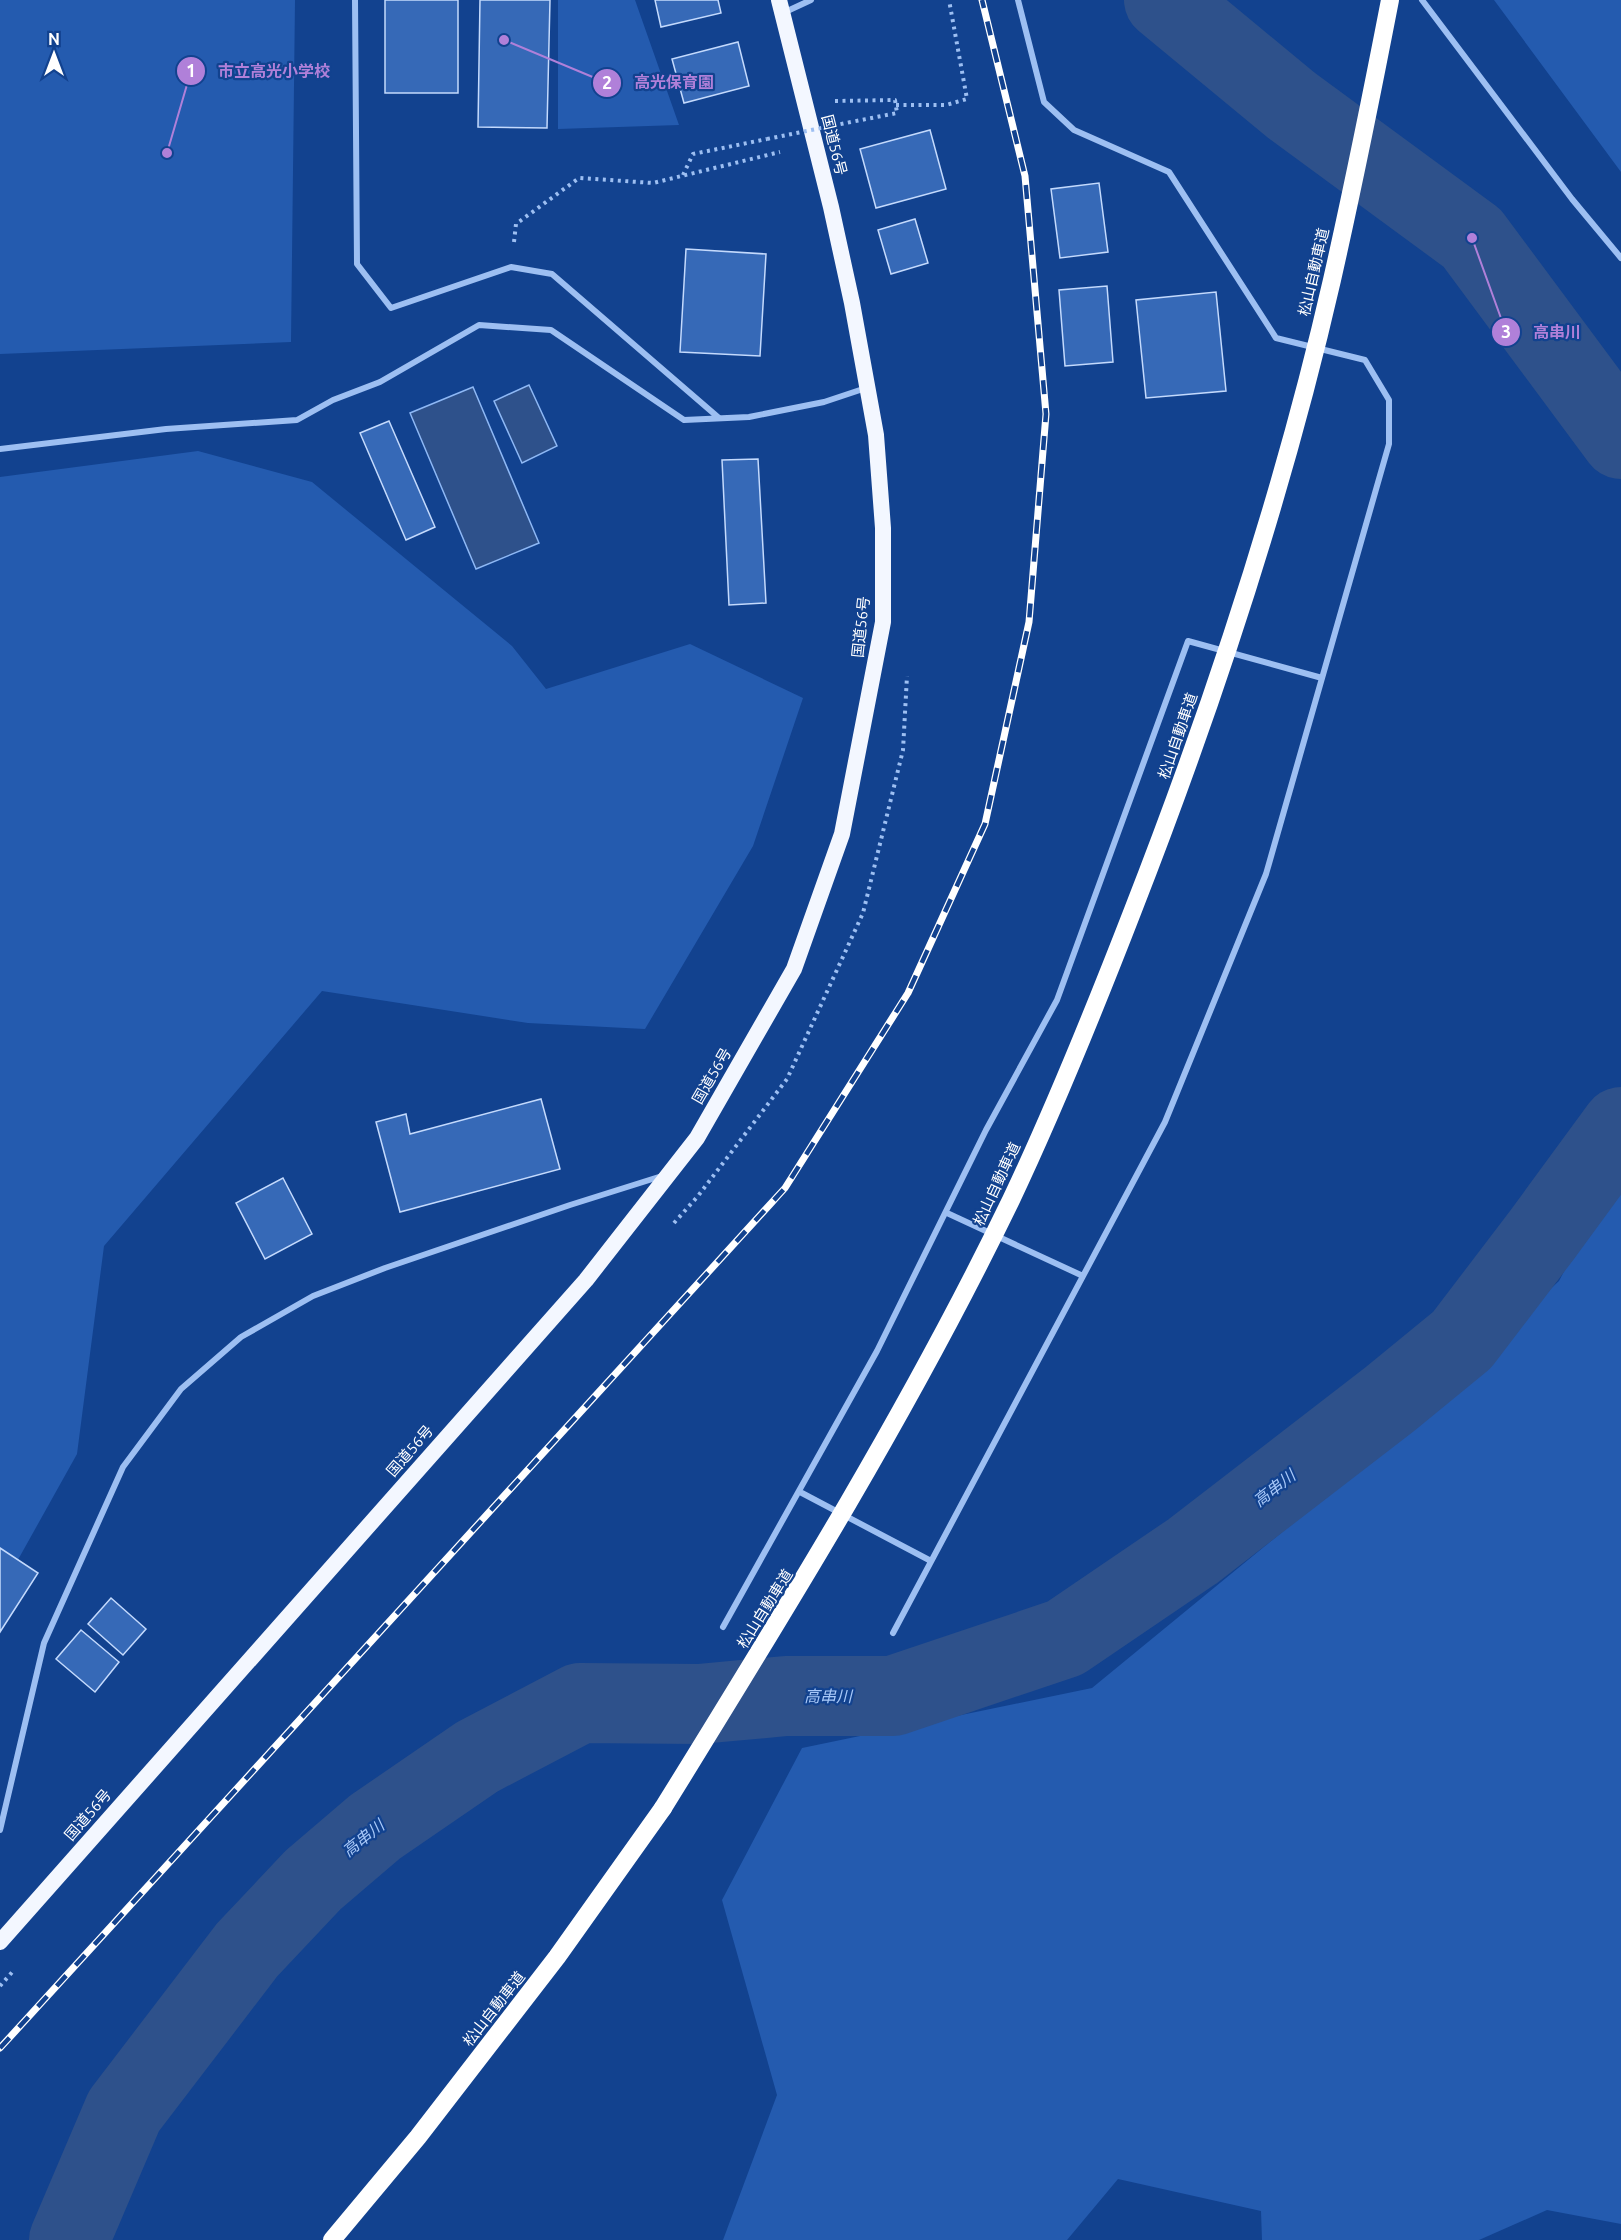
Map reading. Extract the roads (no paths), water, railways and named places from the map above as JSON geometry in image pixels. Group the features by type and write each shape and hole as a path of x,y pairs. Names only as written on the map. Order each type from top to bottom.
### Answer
{"highway":[{"name":"松山自動車道","path":"332,2240 418,2137 557,1957 663,1808 811,1568 914,1389 1011,1200 1082,1040 1163,834 1233,636 1282,474 1331,283 1390,0"},
{"name":"国道56号","path":"0,1942 586,1280 697,1138 794,969 842,834 883,622 882,517 876,435 852,303 831,207 781,7"}],"street":[{"path":"355,0 357,264 391,308 511,267 552,274 720,418"},
{"path":"781,7 811,0"},
{"path":"893,1633 1165,1122 1266,874 1389,444 1389,400 1365,360 1276,338 1170,172 1074,130 1044,102 1018,0"},
{"path":"1422,0 1572,199 1621,258"},
{"path":"0,449 166,429 297,420 333,400 380,382 479,325 551,330 684,420 749,417 824,402 868,388"},
{"path":"723,1627 878,1351 986,1130 1057,1000 1188,641 1322,678"},
{"path":"0,1830 44,1643 123,1467 181,1389 241,1337 313,1296 385,1268 581,1201 668,1174"},
{"path":"947,1213 1083,1276"},
{"path":"800,1492 931,1561"}],"waterway":[{"name":"高串川","path":"1164,0 1291,105 1472,238 1621,439"},
{"name":"高串川","path":"69,2240 124,2111 247,1950 313,1880 375,1827 477,1757 580,1703 699,1704 786,1696 893,1696 1065,1638 1193,1551 1390,1399 1462,1340 1621,1127"}],"railway":[{"path":"0,2048 785,1188 908,993 985,824 1029,622 1046,414 1025,176 982,0"}],"place":[{"name":"高光保育園","path":"504,40"},
{"name":"市立高光小学校","path":"167,153"},
{"name":"高串川","path":"1472,238"}]}
